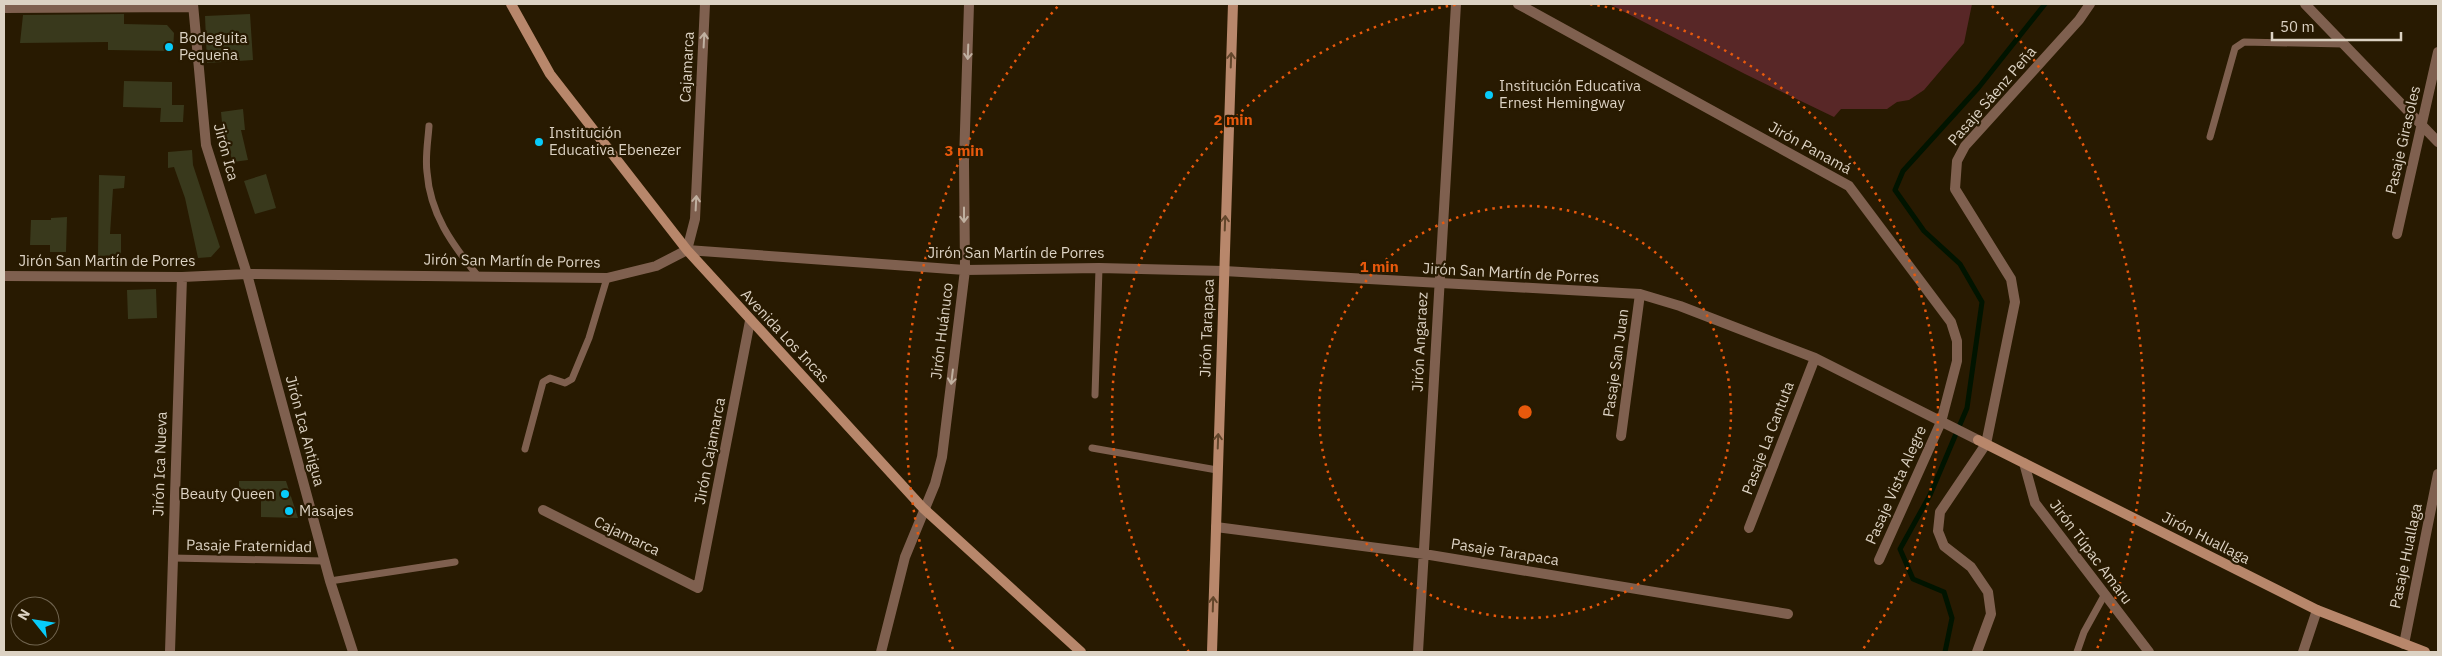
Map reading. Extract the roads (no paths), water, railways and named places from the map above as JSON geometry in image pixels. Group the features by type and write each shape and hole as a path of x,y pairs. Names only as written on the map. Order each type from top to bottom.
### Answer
{"street":[{"name":"Avenida Los Incas","path":"511,4 550,74 687,250 923,508 1081,652"},
{"name":"Cajamarca","path":"687,250 695,219 705,4"},
{"name":"Jirón Huánuco","path":"881,652 906,557 923,508 934,484 942,457 965,270 964,160 969,4"},
{"name":"Jirón Tarapaca","path":"1212,652 1233,4"},
{"name":"Jirón Angaraez","path":"1418,652 1456,4"},
{"name":"Jirón Panamá","path":"1518,4 1849,186 1951,322 1957,341 1957,361 1944,423"},
{"name":"Pasaje Sáenz Peña","path":"1982,442 2015,302 2011,279 1955,189 1956,160 1965,146 2079,20 2090,4"},
{"path":"2305,4 2438,142"},
{"path":"4,8 192,5"},
{"name":"Jirón Ica","path":"192,5 203,134 247,274"},
{"name":"Pasaje Girasoles","path":"2397,234 2438,52"},
{"name":"Jirón San Martín de Porres","path":"4,276 182,277 247,274 477,275 607,278 656,266 687,250 965,270 1099,268 1224,271 1640,294 1680,306 1815,358 1982,442"},
{"name":"Jirón Ica Antigua","path":"247,274 330,581 353,652"},
{"name":"Jirón Ica Nueva","path":"170,652 182,277"},
{"name":"Pasaje San Juan","path":"1621,436 1640,294"},
{"name":"Jirón Cajamarca","path":"698,588 750,320"},
{"name":"Pasaje La Cantuta","path":"1749,528 1815,358"},
{"name":"Pasaje Vista Alegre","path":"1879,560 1944,423"},
{"name":"Jirón Huallaga","path":"1982,442 2317,610 2425,652"},
{"path":"1977,652 1991,614 1988,592 1971,567 1944,546 1938,531 1938,522 1940,512 1982,442"},
{"name":"Jirón Túpac Amaru","path":"2024,463 2036,503 2147,651"},
{"name":"Pasaje Huallaga","path":"2404,644 2438,474"},
{"name":"Cajamarca","path":"543,510 698,588"},
{"name":"Pasaje Tarapaca","path":"1216,527 1424,554 1788,614"},
{"path":"2303,652 2317,610"}],"lane":[{"path":"2210,137 2235,48 2238,44 2244,42 2344,44"},
{"path":"429,126 427,172 435,211 448,237 477,275"},
{"path":"1095,395 1099,268"},
{"path":"525,448 543,382 550,378 565,383 572,379 589,338 607,278"},
{"path":"1092,448 1218,470"},
{"name":"Pasaje Fraternidad","path":"172,558 325,561"},
{"path":"330,581 455,562"},
{"path":"2077,652 2084,632 2105,594"}],"waterway":[{"path":"1945,652 1952,618 1944,592 1913,579 1900,549 1930,495 1967,408 1982,302 1960,264 1924,231 1895,190 1903,171 1979,87 2045,4"}],"place":[{"name":"Bodeguita Pequeña","path":"169,47"},
{"name":"Institución Educativa Ernest Hemingway","path":"1489,95"},
{"name":"Institución Educativa Ebenezer","path":"539,142"},
{"name":"Beauty Queen","path":"285,494"},
{"name":"Masajes","path":"289,511"}]}
